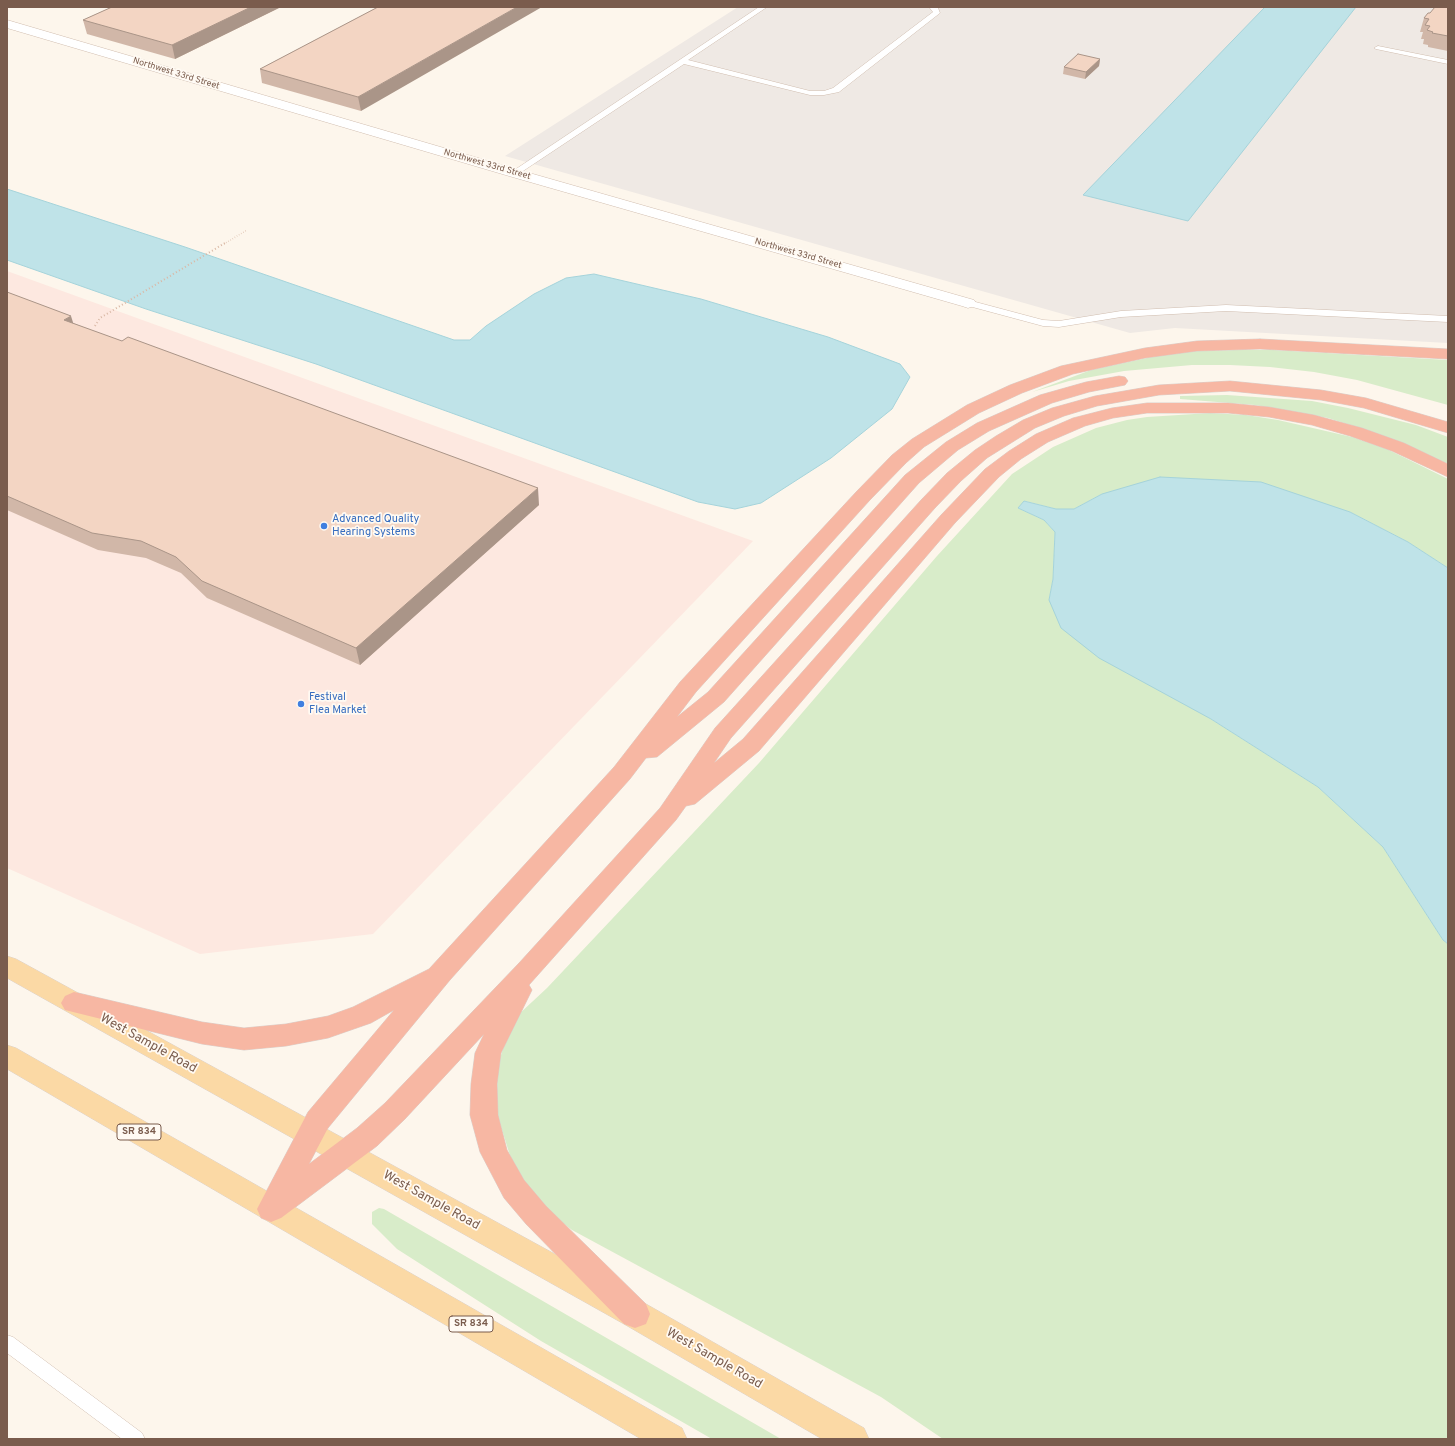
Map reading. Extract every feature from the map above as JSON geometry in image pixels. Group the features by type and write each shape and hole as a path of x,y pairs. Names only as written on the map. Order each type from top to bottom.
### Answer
{"highway":[{"path":"271,1209 318,1120 441,973 622,773 688,687 883,475 918,443 973,409 1016,389 1067,370 1113,359 1197,346 1260,344 1448,354"},
{"path":"622,773 716,697 912,479 952,446 1010,413 1046,399 1093,386 1134,378 1174,374 1217,373 1305,380 1346,386 1394,397 1448,414"},
{"path":"271,1209 367,1137 395,1112 528,970 668,814 723,733 928,504 954,476 981,454 1029,424 1058,412 1095,401 1159,390 1230,386 1321,395 1366,403 1420,418 1448,428"},
{"path":"668,814 751,745 948,519 992,473 1014,455 1042,438 1079,422 1112,413 1147,408 1228,408 1269,412 1306,419 1356,432 1398,447 1448,471"},
{"path":"528,970 488,1053 484,1084 484,1115 494,1152 514,1189 536,1214 635,1314"},
{"path":"74,1003 202,1033 244,1038 279,1036 328,1027 362,1015 441,973"}],"main road":[{"name":"West Sample Road","path":"7,966 635,1314 854,1439"},
{"name":"SR 834","path":"7,1056 671,1439"}],"street":[{"name":"Northwest 33rd Street","path":"7,24 514,173 968,303"}],"lane":[{"path":"514,173 764,7"},
{"path":"682,61 810,93 824,93 836,90 937,13 936,9 932,7"},
{"path":"1378,48 1448,62"},
{"path":"968,303 1043,323 1059,324 1121,314 1226,308 1448,319"},
{"path":"7,1344 136,1439"}],"path":[{"path":"95,326 100,318 115,308 247,230"}],"shaded area":[{"path":"738,7 1448,7 1448,343 1175,328 1130,333 505,156"},
{"name":"Festival Flea Market","path":"7,271 753,541 373,934 200,954 7,868"}],"green space":[{"path":"1274,350 1448,360 1448,405 1357,380 1314,372 1270,367 1230,365 1192,365 1124,371 1069,381 1032,392 1091,370 1156,356 1194,351"},
{"path":"1227,395 1312,401 1348,408 1416,425 1448,437 1448,464 1369,431 1328,418 1255,405 1180,399 1180,396"},
{"path":"1210,413 1246,415 1278,420 1352,437 1387,449 1448,479 1448,568 1408,542 1350,512 1102,494 1074,509 1056,509 1025,501 1018,508 1044,520 1055,532 1053,579 1049,600 1211,719 1318,787 1383,847 1443,940 1448,944 1448,1439 943,1439 881,1397 572,1230 552,1215 534,1197 512,1162 497,1114 496,1072 507,1035 518,1015 547,988 759,763 937,556 1012,474 1053,447 1096,428 1127,420 1147,417"},
{"path":"379,1208 384,1209 781,1439 712,1439 541,1341 397,1249 372,1224 372,1212"}],"water":[{"path":"1265,7 1356,7 1188,221 1083,195"},
{"path":"7,189 185,247 454,340 470,340 486,326 534,294 566,278 594,274 701,299 828,337 900,364 910,377 892,409 831,458 761,503 735,509 698,502 316,364 146,309 7,260"},
{"path":"1160,477 1261,482 1350,512 1408,542 1448,568 1448,944 1443,940 1383,847 1318,787 1211,719 1099,658 1061,628 1049,600 1053,579 1055,532 1044,520 1018,508 1024,501 1056,509 1074,509 1102,494"}],"building":[{"path":"112,7 251,7 172,45 83,20"},
{"path":"378,7 517,7 358,97 260,69"},
{"path":"1435,7 1448,7 1448,36 1432,33 1433,32 1427,30 1430,26 1425,25 1429,19 1424,18"},
{"path":"1078,54 1100,59 1086,72 1064,67"},
{"path":"7,292 71,316 64,320 122,341 128,337 538,488 356,648 202,581 176,557 141,541 92,533 7,496"}],"place":[{"name":"Advanced Quality Hearing Systems","path":"324,526"},
{"name":"Festival Flea Market","path":"301,704"}]}
